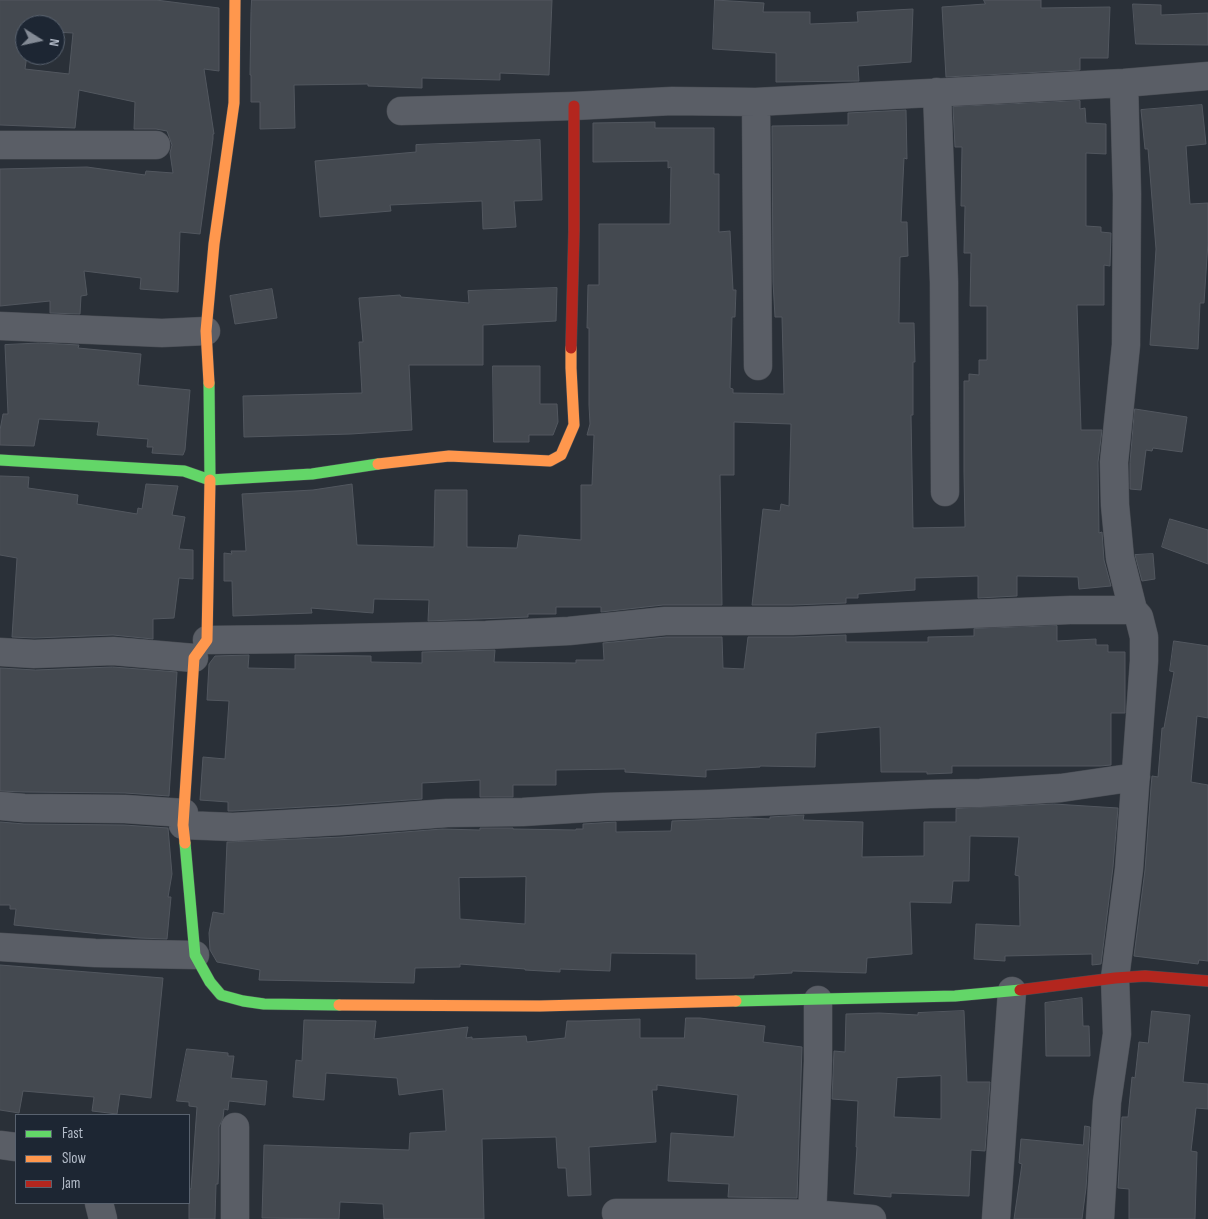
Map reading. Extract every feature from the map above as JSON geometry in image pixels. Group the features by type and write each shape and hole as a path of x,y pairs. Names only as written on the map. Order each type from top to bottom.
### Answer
{"street":[{"path":"234,0 234,103 214,244 206,331 209,376 210,480 200,649 184,819 195,955 210,982 221,995 243,1002 264,1004 540,1006 955,996 1145,976 1208,981"},
{"path":"402,111 672,101 756,102 1208,76"},
{"path":"1100,1219 1107,1102 1117,1034 1115,978 1129,869 1144,661 1144,638 1139,617 1133,610 1120,558 1115,506 1114,462 1126,345 1127,194 1124,82"},
{"path":"937,92 944,282 945,492"},
{"path":"756,102 758,366"},
{"path":"0,460 184,470 210,480 312,474 398,461 449,456 550,461 561,455 574,425 571,368 574,106"},
{"path":"0,145 156,144"},
{"path":"0,326 162,333 206,331"},
{"path":"0,652 34,654 200,649 310,639 568,631 666,621 793,621 1070,610 1133,610"},
{"path":"0,806 125,809 233,827 341,821 447,812 523,812 603,807 980,793 1061,788 1136,777"},
{"path":"0,947 95,953 195,955"},
{"path":"996,1219 1012,991"},
{"path":"812,1216 818,1061 818,1000"},
{"path":"235,1128 235,1219"},
{"path":"0,1145 15,1147"},
{"path":"99,1204 103,1219"},
{"path":"616,1213 812,1216 872,1219"}],"building":[{"path":"0,0 156,0 219,8 219,71 204,69 214,134 200,234 180,232 178,292 140,289 141,278 84,271 87,295 81,296 80,314 50,313 50,301 0,306 0,169 87,167 145,175 146,171 173,173 170,153 172,145 167,131 134,129 135,102 79,90 75,128 0,125"},
{"path":"252,0 552,0 549,75 500,73 500,80 422,78 422,88 368,86 368,84 294,85 295,128 260,129 260,102 251,102"},
{"path":"715,0 764,3 763,12 810,12 810,24 858,22 857,12 913,9 911,62 858,66 859,81 776,82 776,53 713,49"},
{"path":"984,0 1041,0 1041,8 1110,7 1108,58 1080,58 1080,70 946,77 942,7 985,4"},
{"path":"1133,4 1161,5 1161,15 1208,13 1208,45 1136,44"},
{"path":"1080,101 1080,109 1085,108 1086,123 1106,124 1106,154 1086,153 1086,226 1101,227 1101,232 1111,233 1110,266 1104,265 1104,305 1077,305 1081,430 1102,430 1098,462 1099,533 1102,532 1104,560 1111,586 1079,589 1078,577 1017,576 1017,596 978,598 978,576 915,578 915,590 858,594 858,598 846,598 846,603 752,605 763,509 780,511 781,504 789,506 791,424 734,422 734,475 720,475 722,605 663,605 601,612 601,607 556,607 556,614 528,614 528,617 428,621 429,600 374,599 373,613 311,608 312,613 233,616 232,581 224,581 224,553 232,554 231,551 246,551 242,494 313,490 352,484 357,545 434,547 435,490 467,490 467,547 517,548 519,535 581,540 581,485 592,485 594,435 587,435 590,424 589,328 587,328 588,285 599,285 599,224 670,224 671,167 668,168 668,161 593,162 593,123 655,122 655,128 714,128 714,174 719,174 719,232 730,231 733,290 736,290 735,317 732,317 730,388 733,389 733,393 784,394 782,317 775,317 773,282 772,126 848,125 848,113 906,110 907,159 904,158 901,222 907,222 908,256 900,257 899,323 914,323 915,362 913,362 913,415 911,415 913,528 965,527 964,381 969,381 969,374 979,375 979,360 987,360 987,306 970,306 971,253 964,253 965,206 961,206 962,147 955,147 953,107"},
{"path":"1202,105 1206,144 1186,146 1190,204 1208,203 1208,242 1204,303 1200,303 1198,349 1150,345 1156,249 1148,149 1145,149 1141,110"},
{"path":"540,140 542,200 514,201 516,227 483,229 482,201 390,205 391,211 320,217 315,161 416,152 416,145"},
{"path":"557,288 556,321 483,325 483,365 409,365 412,430 244,437 243,396 362,393 359,342 363,342 359,298 400,295 401,297 469,303 468,291"},
{"path":"272,289 277,318 235,324 230,296"},
{"path":"40,343 79,345 78,348 141,354 138,385 190,390 183,455 152,453 153,447 147,447 148,439 97,435 99,422 39,419 34,446 0,445 3,414 8,414 5,345"},
{"path":"493,366 540,366 540,404 557,404 558,422 553,435 529,435 529,442 494,442"},
{"path":"1135,409 1187,417 1182,452 1153,448 1152,451 1146,450 1141,490 1130,489 1130,463"},
{"path":"0,476 29,477 28,488 78,495 77,504 137,514 138,508 142,509 146,484 178,486 172,515 185,517 179,549 193,550 193,579 179,578 174,618 153,619 153,639 113,635 12,637 17,558 0,555"},
{"path":"1170,519 1208,530 1208,564 1162,547"},
{"path":"1153,554 1155,579 1142,581 1135,555"},
{"path":"1057,626 1057,641 1096,639 1096,645 1108,645 1108,652 1125,652 1125,713 1111,713 1111,765 952,766 952,773 881,772 880,727 816,733 815,767 760,766 706,770 706,777 625,772 625,769 556,770 556,785 513,785 513,797 480,797 480,780 422,783 422,799 340,805 228,811 228,802 200,800 203,757 225,759 229,701 207,700 209,664 215,656 249,655 248,668 295,669 295,655 371,656 371,662 422,663 422,652 495,650 494,662 576,663 576,660 604,660 603,643 666,637 722,637 723,668 744,669 748,637 846,635 846,642 928,642 928,637 974,636 974,629"},
{"path":"1174,641 1208,646 1208,718 1197,716 1191,782 1208,785 1208,961 1199,960 1198,964 1134,956 1145,870 1152,776 1158,777 1162,728 1164,728 1174,672 1170,671"},
{"path":"113,667 177,672 169,796 125,793 0,791 0,668 35,670"},
{"path":"1054,804 1118,808 1101,964 1092,965 1092,954 1005,956 1005,961 974,959 976,924 1020,926 1019,876 1015,875 1019,837 970,836 969,881 953,881 951,903 910,902 912,954 867,958 866,973 792,971 792,973 754,975 754,978 696,979 696,954 611,953 610,971 560,969 560,972 460,964 460,967 415,968 414,983 259,980 260,970 217,962 210,950 209,933 213,912 224,914 227,842 342,837 442,829 480,830 480,828 513,828 576,830 583,829 583,824 616,822 616,832 671,831 672,821 770,819 770,817 804,815 803,820 863,822 862,857 924,856 924,822 956,822 956,809","holes":["526,877 525,924 460,919 459,878"]},
{"path":"0,822 168,828 172,874 168,897 171,897 167,939 139,938 14,925 16,909 10,909 10,905 0,905"},
{"path":"0,965 163,978 151,1098 120,1094 117,1114 92,1111 94,1097 23,1091 19,1113 0,1110"},
{"path":"1082,998 1083,1026 1089,1026 1090,1056 1046,1056 1045,1003"},
{"path":"964,1011 967,1082 990,1082 985,1151 971,1150 969,1196 891,1193 891,1197 854,1194 858,1101 832,1099 834,1051 845,1052 846,1014 918,1015 918,1013","holes":["941,1076 941,1119 894,1117 897,1078"]},
{"path":"1152,1011 1190,1015 1183,1082 1208,1084 1208,1109 1196,1108 1191,1151 1197,1152 1195,1219 1129,1219 1129,1189 1118,1188 1122,1117 1128,1117 1132,1077 1135,1078 1139,1042 1148,1043"},
{"path":"686,1018 765,1026 763,1042 802,1047 797,1198 728,1197 729,1184 668,1181 671,1133 734,1137 738,1095 657,1085 657,1090 652,1090 656,1142 589,1147 591,1195 568,1196 566,1168 558,1168 556,1137 482,1139 484,1219 384,1219 383,1204 340,1202 339,1219 262,1218 264,1145 409,1150 410,1133 446,1131 443,1089 399,1095 397,1078 326,1073 324,1100 293,1097 296,1060 302,1061 304,1020 376,1021 374,1039 468,1027 466,1038 526,1036 527,1042 565,1038 567,1021 640,1019 640,1038 684,1038"},
{"path":"187,1049 228,1053 228,1056 234,1056 231,1078 267,1081 265,1105 229,1101 228,1110 224,1109 219,1127 219,1162 215,1219 189,1219 197,1107 189,1106 189,1102 177,1101"},
{"path":"1085,1126 1090,1127 1082,1219 1014,1219 1022,1164 1019,1163 1021,1139 1083,1145"}],"traffic: fast":[{"path":"209,383 210,480 312,474 378,464"},
{"path":"0,460 184,471 210,480"},
{"path":"185,843 195,955 210,982 221,995 264,1004 339,1005"},
{"path":"736,1001 955,996 1020,990"}],"traffic: slow":[{"path":"209,383 206,331 214,244 234,103 235,0"},
{"path":"378,464 449,456 550,461 561,455 574,425 571,348"},
{"path":"185,843 183,825 194,658 207,640 210,480"},
{"path":"339,1005 540,1006 736,1001"}],"traffic: jam":[{"path":"571,348 574,231 574,106"},
{"path":"1020,990 1145,976 1208,981"}]}
